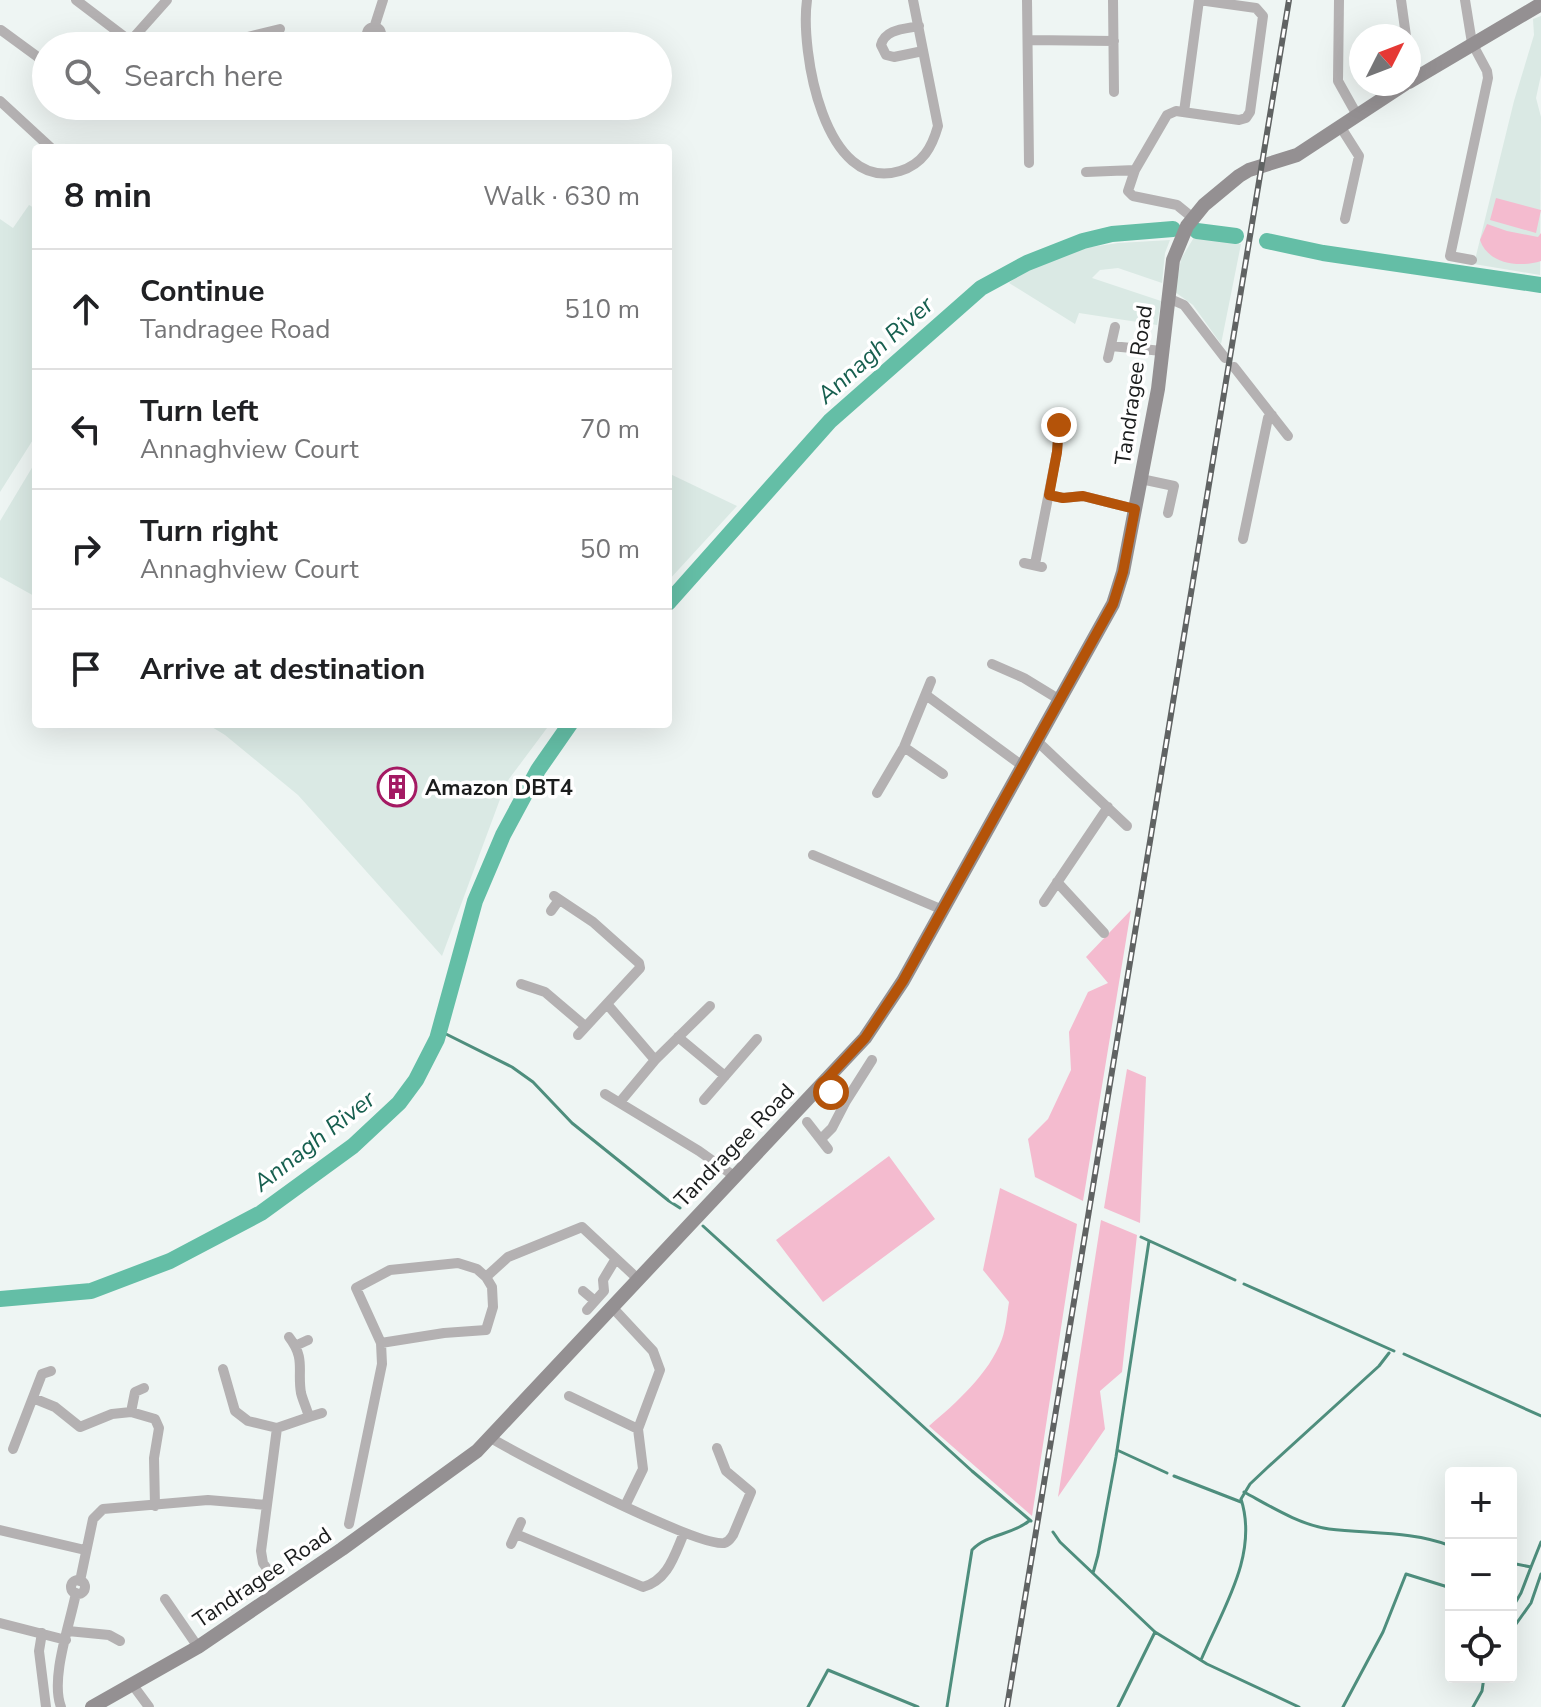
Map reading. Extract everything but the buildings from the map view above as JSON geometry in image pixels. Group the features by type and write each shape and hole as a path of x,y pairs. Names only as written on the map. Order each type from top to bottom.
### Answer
{"main road":[{"path":"1421,74 1541,4"},
{"path":"1190,222 1239,176 1297,155 1387,96"},
{"name":"Tandragee Road","path":"92,1707 198,1647 457,1467 491,1438 878,1020 1024,767 1113,604 1123,572 1158,389 1173,260 1190,222"}],"street":[{"path":"76,0 114,32"},
{"path":"139,32 167,0"},
{"path":"369,32 374,28 383,0"},
{"path":"807,0 808,53 826,124 836,142 856,163 885,174 910,167 923,158 933,144 938,126 913,0"},
{"path":"1027,0 1029,163"},
{"path":"1113,0 1114,92"},
{"path":"1184,112 1199,0 1256,8 1263,16 1250,112 1246,118 1239,120 1184,112 1167,115 1135,170 1128,191 1133,196 1177,205 1190,222"},
{"path":"1339,0 1338,81 1357,115"},
{"path":"1401,0 1404,24"},
{"path":"1465,0 1472,43 1488,78 1450,256 1472,260"},
{"path":"919,26 885,35 881,45 886,55 894,57 923,51"},
{"path":"265,32 280,29"},
{"path":"1,30 32,53"},
{"path":"1028,40 1114,41"},
{"path":"0,101 47,144"},
{"path":"1340,126 1359,156 1345,219"},
{"path":"1091,175 1127,168 1135,170"},
{"path":"1168,298 1184,305 1225,358"},
{"path":"1108,358 1115,327"},
{"path":"1111,346 1162,351"},
{"path":"1234,367 1288,436"},
{"path":"1243,539 1268,418 1272,415"},
{"path":"1033,565 1064,426 1046,423"},
{"path":"1141,479 1174,486 1168,513"},
{"path":"1049,495 1063,498 1083,496 1135,509"},
{"path":"992,664 1024,678 1060,700"},
{"path":"877,793 904,747 931,681"},
{"path":"926,695 1024,767"},
{"path":"1038,742 1127,826"},
{"path":"904,747 943,774"},
{"path":"1044,902 1108,807"},
{"path":"813,855 943,910"},
{"path":"1057,882 1104,933"},
{"path":"532,972 525,984 560,1002 581,1031 640,968 639,963 593,922 556,898 551,911"},
{"path":"607,1004 655,1060"},
{"path":"620,1102 655,1060 710,1006"},
{"path":"678,1037 725,1076"},
{"path":"704,1100 754,1042 740,1037"},
{"path":"821,1139 832,1128 872,1060"},
{"path":"847,1076 857,1083"},
{"path":"821,1085 846,1101"},
{"path":"605,1094 734,1176"},
{"path":"807,1122 828,1149"},
{"path":"486,1277 508,1257 582,1227 639,1280"},
{"path":"587,1310 604,1291 603,1280 615,1260"},
{"path":"349,1524 382,1364 381,1343 356,1288 390,1270 458,1263 477,1269 492,1287 493,1307 486,1330 381,1343"},
{"path":"583,1291 595,1301"},
{"path":"612,1307 653,1351 660,1370 638,1429 643,1469 625,1506"},
{"path":"308,1340 292,1341 301,1367 301,1391 309,1417"},
{"path":"13,1449 46,1372 32,1367"},
{"path":"223,1369 233,1405 240,1417 277,1428 322,1413"},
{"path":"131,1412 135,1388"},
{"path":"569,1396 638,1429"},
{"path":"33,1398 55,1407 80,1427 101,1416 131,1412 155,1419 159,1425 154,1458 155,1506"},
{"path":"228,1607 276,1572 261,1556 277,1428"},
{"path":"491,1438 684,1533 725,1542 733,1535 751,1492 726,1471 717,1448"},
{"path":"61,1707 57,1690 76,1593 72,1585 80,1581 93,1519 99,1511 208,1500 267,1505"},
{"path":"521,1522 513,1539 643,1587 655,1584 664,1577 684,1533"},
{"path":"0,1530 85,1550"},
{"path":"165,1599 198,1647"},
{"path":"0,1623 42,1633 109,1635 120,1641"},
{"path":"42,1633 39,1651 46,1707"},
{"path":"132,1684 149,1707"}],"shaded area":[{"path":"1541,16 1541,75 1536,98 1541,117 1540,275 1474,264 1514,101 1534,35 1533,19"},
{"path":"1496,198 1541,210 1536,233 1490,220"},
{"path":"29,205 32,207 32,441 0,492 0,219 13,228"},
{"path":"1487,224 1538,237 1541,233 1541,261 1514,264 1497,259 1480,240"},
{"path":"1196,234 1241,244 1221,344 1193,305 1175,292 1181,259"},
{"path":"1170,240 1165,253 1162,283 1118,268 1100,270 1092,278 1161,301 1157,325 1079,313 1075,324 1009,283 1029,267 1078,249"},
{"path":"32,468 32,595 0,577 0,521"},
{"path":"672,475 737,506 672,577"},
{"path":"214,728 547,728 506,783 442,956 298,795"},
{"path":"1131,910 1083,1201 1035,1177 1028,1139 1048,1119 1071,1070 1069,1032 1088,992 1108,983 1086,957"},
{"path":"1127,1069 1146,1077 1140,1223 1104,1208"},
{"path":"889,1156 935,1219 823,1302 776,1240"},
{"path":"1000,1188 1077,1224 1032,1516 929,1426 961,1398 980,1376 1003,1335 1009,1302 983,1270"},
{"path":"1101,1220 1137,1235 1122,1372 1100,1391 1105,1429 1058,1497"}],"waterway":[{"name":"Annagh River","path":"672,599 830,421 981,288 1027,263 1083,241 1112,234 1173,229"},
{"name":"Annagh River","path":"1197,231 1236,236"},
{"name":"Annagh River","path":"1267,241 1323,253 1541,285"},
{"name":"Annagh River","path":"0,1299 91,1291 170,1261 261,1213 353,1146 399,1103 416,1080 437,1039 475,901 503,835 538,770 567,728"},
{"path":"440,1031 512,1067 533,1082 572,1123 680,1208"},
{"path":"703,1226 1031,1521"},
{"path":"1141,1237 1235,1280"},
{"path":"1093,1573 1116,1457 1149,1241"},
{"path":"1244,1284 1394,1351"},
{"path":"1201,1660 1228,1602 1242,1561 1245,1520 1241,1499 1250,1484 1379,1366 1389,1353"},
{"path":"1404,1354 1541,1416"},
{"path":"1117,1450 1167,1473"},
{"path":"1174,1476 1241,1502"},
{"path":"1244,1492 1318,1527 1406,1535 1445,1544"},
{"path":"947,1707 972,1550 1029,1521"},
{"path":"1053,1532 1155,1632 1207,1664 1299,1707"},
{"path":"1531,1567 1541,1542"},
{"path":"1517,1564 1531,1567 1517,1600"},
{"path":"1343,1707 1383,1632 1406,1574 1445,1586"},
{"path":"1517,1623 1531,1603 1541,1574"},
{"path":"1118,1707 1155,1632"},
{"path":"808,1707 828,1670 918,1707"},
{"path":"1473,1707 1483,1683"}],"railway":[{"path":"1007,1707 1289,0"}],"place":[{"name":"Amazon DBT4","path":"397,787"}],"route":[{"path":"831,1092 821,1085 865,1038 903,981 1113,604 1123,572 1135,509 1083,496 1063,498 1049,495 1059,425"}]}
